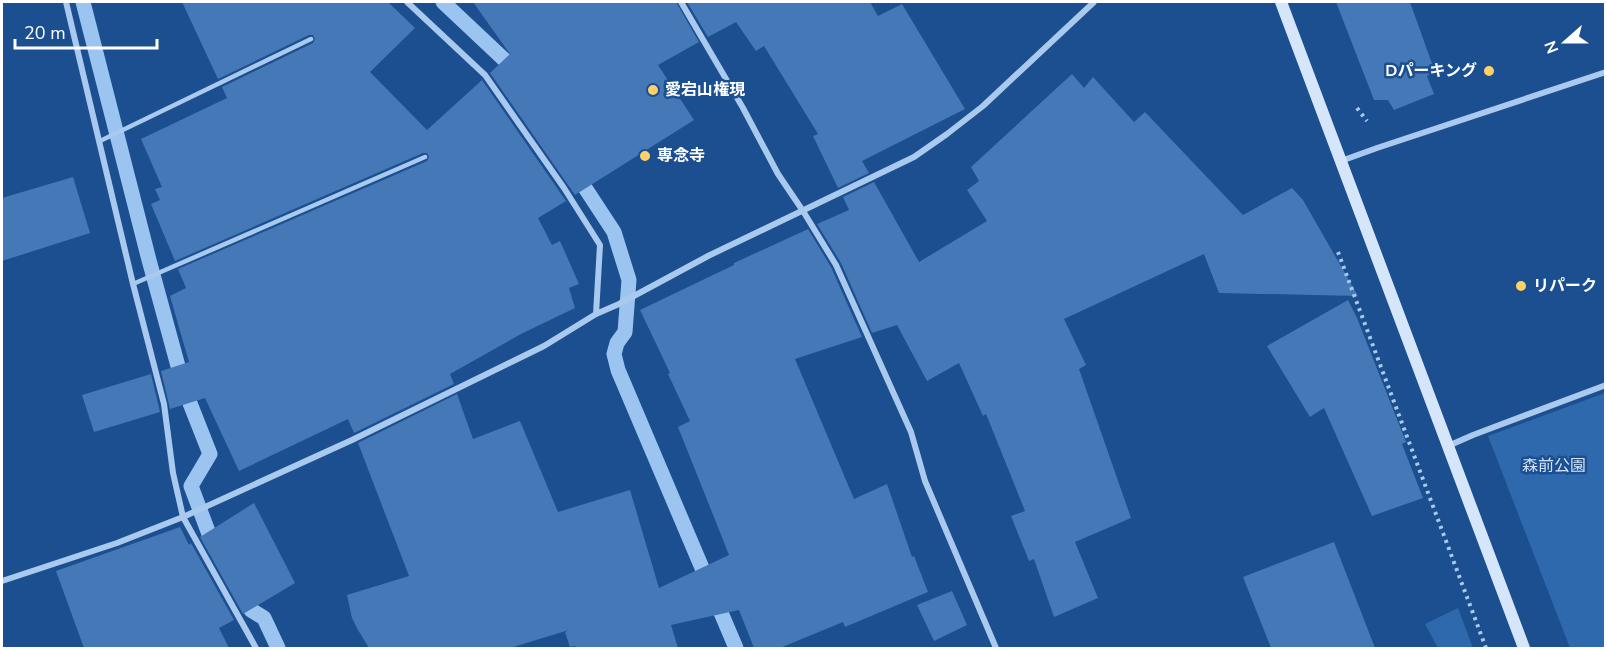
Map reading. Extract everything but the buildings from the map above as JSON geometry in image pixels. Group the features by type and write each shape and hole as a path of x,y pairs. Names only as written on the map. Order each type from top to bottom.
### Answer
{"street":[{"path":"66,2 164,404 183,517 256,648"},
{"path":"407,2 485,75 564,188 600,245 596,314"},
{"path":"681,2 743,108 778,174 836,265 911,432 925,482 996,648"},
{"path":"2,581 117,543 183,517 352,440 544,346 596,314 708,256 914,157 983,106 1094,2"},
{"path":"1281,2 1524,648"},
{"path":"1341,162 1605,72"},
{"path":"1448,446 1605,385"}],"lane":[{"path":"100,141 311,39"},
{"path":"133,284 425,157"}],"path":[{"path":"1336,246 1485,648"}],"green space":[{"name":"森前公園","path":"1605,393 1605,648 1570,648 1488,436"},
{"path":"1458,608 1473,648 1438,648 1425,624"}],"waterway":[{"path":"83,2 184,388 210,454 191,486 209,534 217,548"},
{"path":"443,2 510,65 517,76"},
{"path":"574,171 614,232 629,280 625,332 617,343 614,354 618,370 736,648"},
{"path":"241,592 251,610 264,618 278,648"}],"place":[{"name":"Dパーキング","path":"1489,71"},
{"name":"愛宕山権現","path":"653,90"},
{"name":"専念寺","path":"645,156"},
{"name":"リパーク","path":"1521,286"}]}
